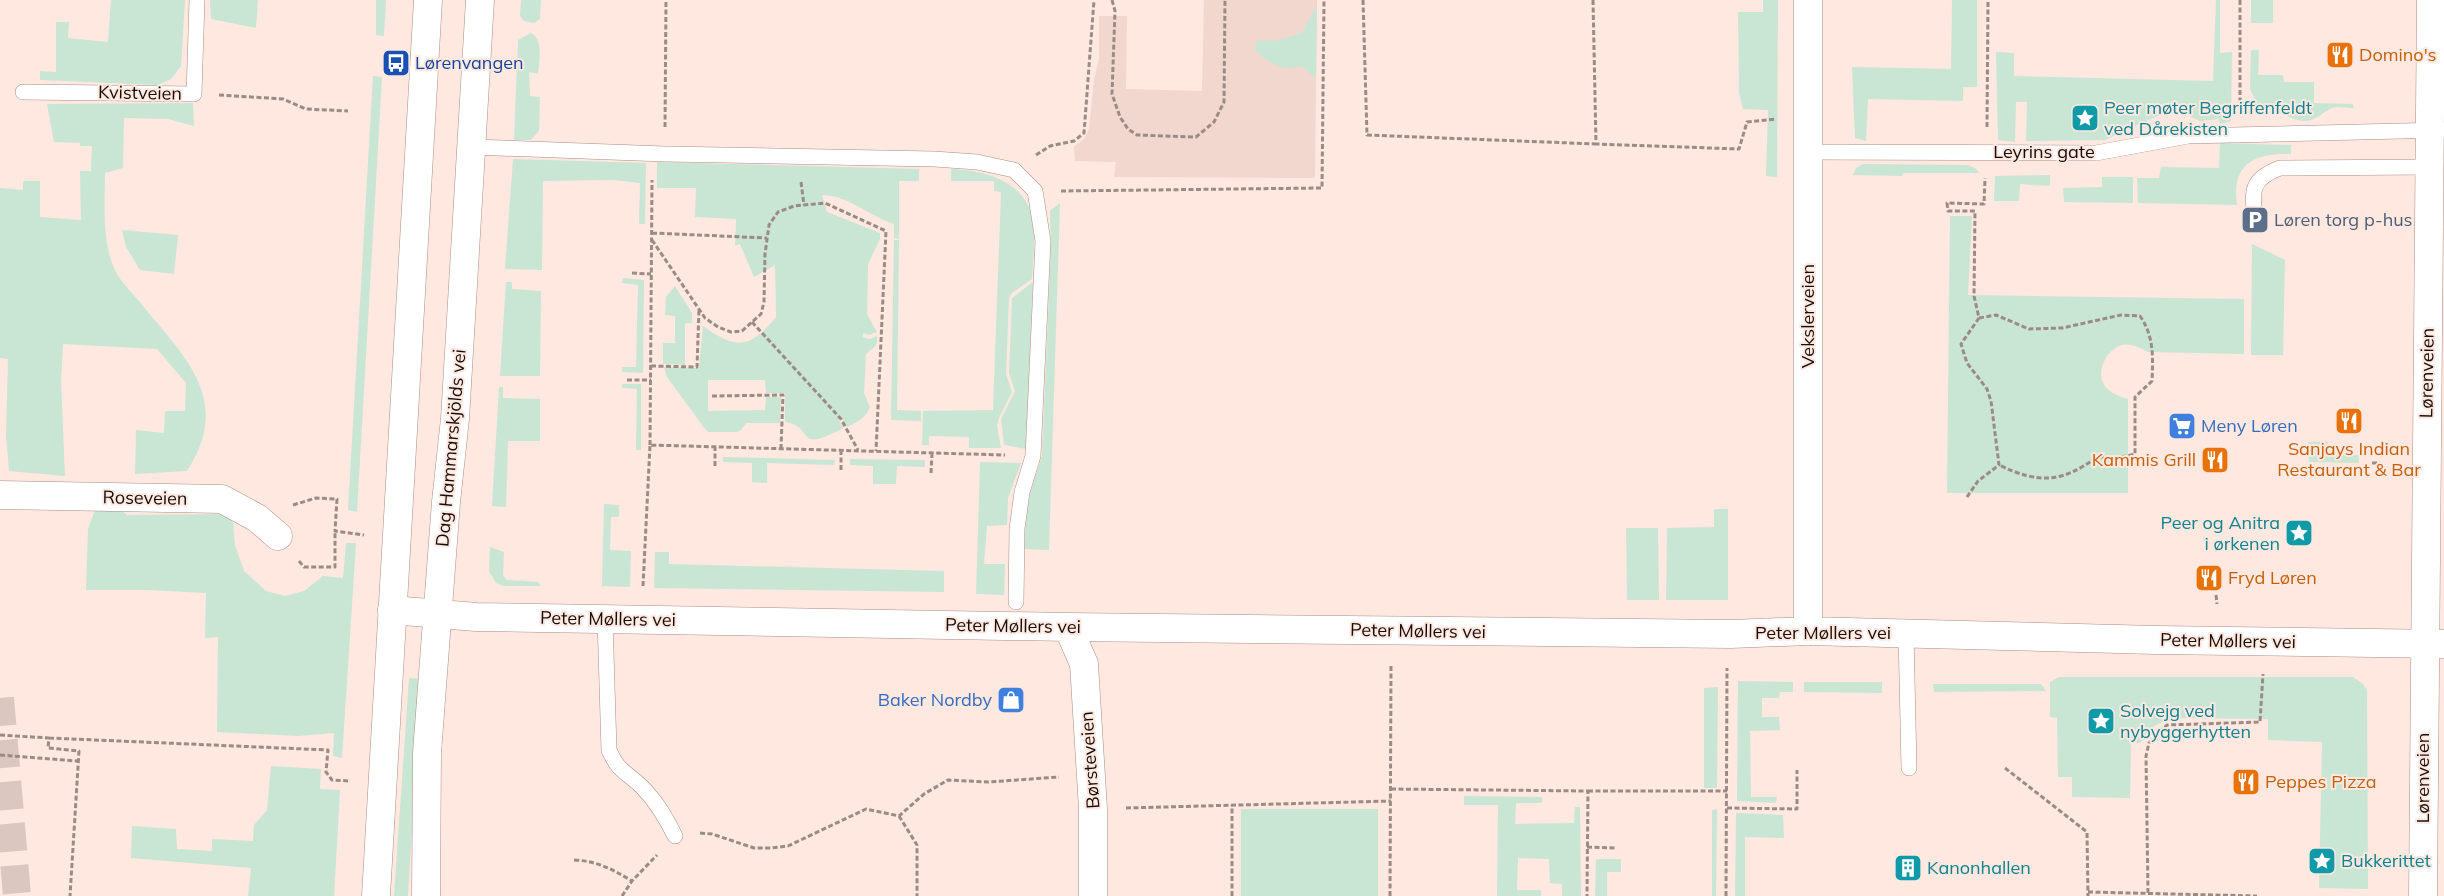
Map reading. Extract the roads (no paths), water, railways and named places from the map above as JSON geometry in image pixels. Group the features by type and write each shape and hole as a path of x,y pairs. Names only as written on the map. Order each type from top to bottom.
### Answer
{"street":[{"path":"376,896 428,0"},
{"name":"Dag Hammarskjölds vei","path":"426,896 427,753 446,502 455,419 480,0"},
{"name":"Vekslerveien","path":"1808,0 1808,632"},
{"name":"Lørenveien","path":"2423,896 2434,644 2430,167 2437,130 2430,0"},
{"name":"Roseveien","path":"0,495 222,500 271,529"},
{"name":"Peter Møllers vei","path":"392,610 438,615 1068,627 1721,634 1808,632 2434,644"},
{"name":"Børsteveien","path":"1068,627 1084,664 1090,776 1094,809 1093,896"}],"lane":[{"name":"Kvistveien","path":"23,92 194,94 197,0"},
{"name":"Leyrins gate","path":"1808,152 2096,153 2188,136 2437,130"},
{"path":"472,147 658,154 934,159 977,162 1014,170 1036,191 1043,241 1033,456 1022,492 1017,529 1016,602"},
{"path":"2256,220 2253,197 2254,187 2266,173 2280,168 2430,167"},
{"path":"605,619 609,750 616,766 641,786 661,808 675,836"},
{"path":"1906,634 1909,768"}],"tunnel":[{"path":"0,698 17,896"}],"place":[{"name":"Domino's","path":"2340,55"},
{"name":"Lørenvangen","path":"396,63"},
{"name":"Peer møter Begriffenfeldt ved Dårekisten","path":"2085,118"},
{"name":"Løren torg p-hus","path":"2255,220"},
{"name":"Sanjays Indian Restaurant & Bar","path":"2349,421"},
{"name":"Meny Løren","path":"2182,426"},
{"name":"Kammis Grill","path":"2215,460"},
{"name":"Peer og Anitra i ørkenen","path":"2299,533"},
{"name":"Fryd Løren","path":"2209,578"},
{"name":"Baker Nordby","path":"1011,700"},
{"name":"Solvejg ved nybyggerhytten","path":"2101,721"},
{"name":"Peppes Pizza","path":"2246,782"},
{"name":"Bukkerittet","path":"2322,861"},
{"name":"Kanonhallen","path":"1908,868"}]}
